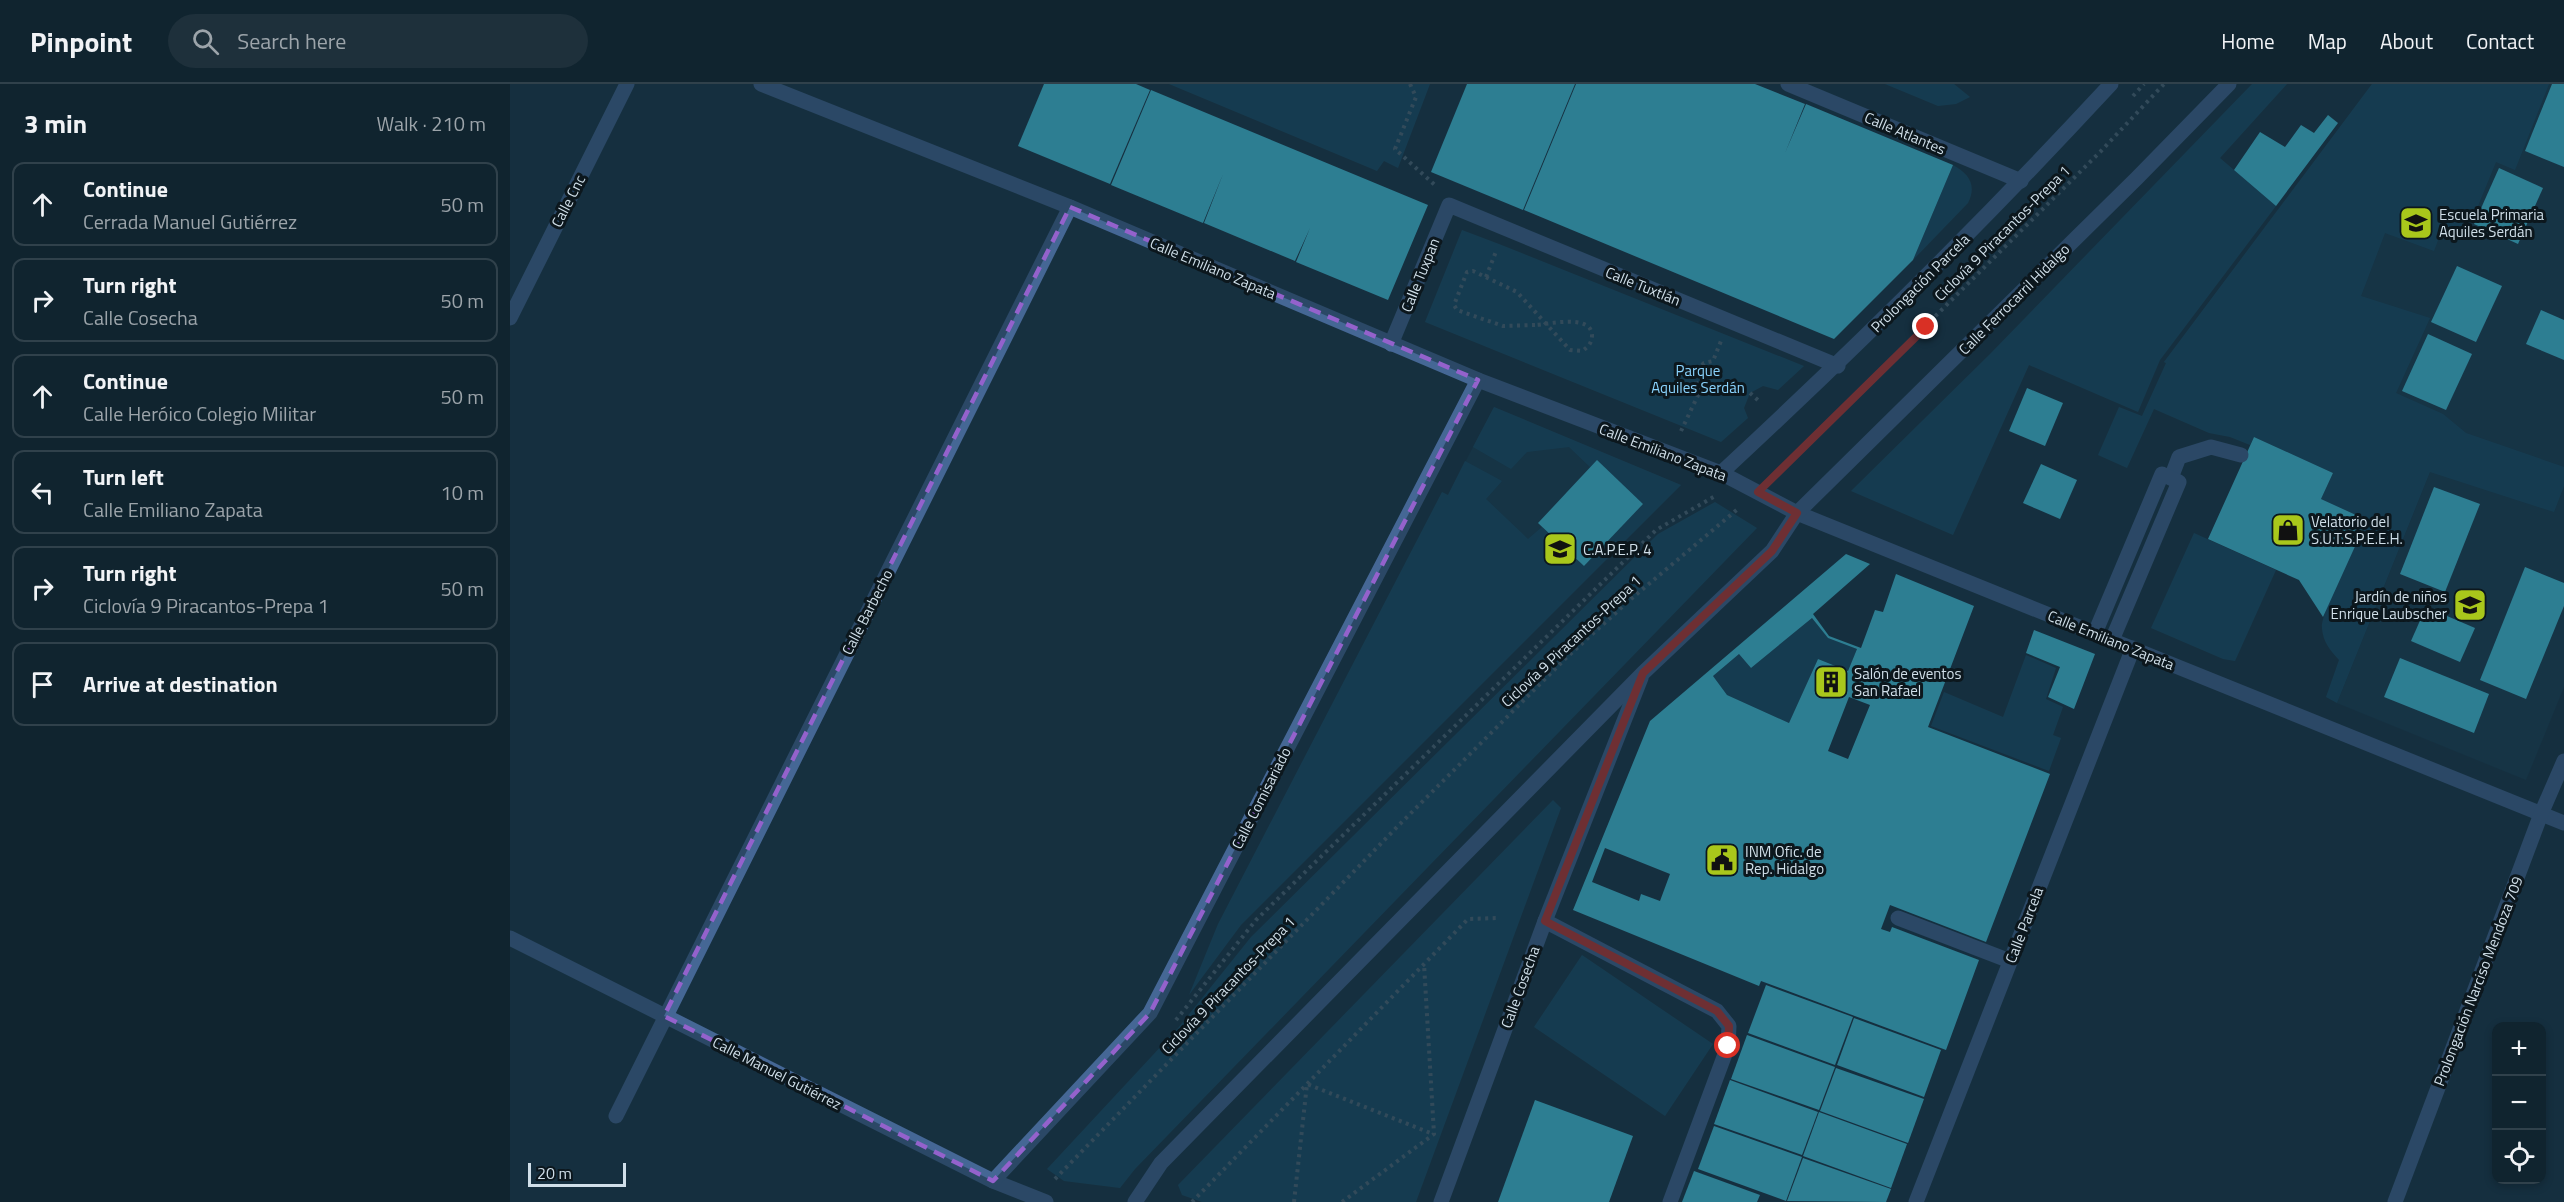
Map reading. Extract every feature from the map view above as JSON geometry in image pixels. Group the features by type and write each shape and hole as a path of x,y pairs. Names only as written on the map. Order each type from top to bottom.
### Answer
{"street":[{"name":"Calle Cnc","path":"510,318 627,84"},
{"name":"Calle Emiliano Zapata","path":"761,84 1070,207 1478,380 1721,473 1797,513 2564,824"},
{"name":"Calle Atlantes","path":"1788,84 2021,181"},
{"name":"Prolongación Parcela","path":"1721,473 1838,366 2021,181 2111,84"},
{"name":"Calle Ferrocarril Hidalgo","path":"1135,1202 1161,1163 1643,673 1772,551 1797,513 2138,178 2229,84"},
{"name":"Calle Tuxpan","path":"1391,344 1449,205"},
{"name":"Calle Tuxtlán","path":"1449,205 1838,366"},
{"name":"Calle Barbecho","path":"616,1116 1070,207"},
{"name":"Calle Comisariado","path":"993,1181 1150,1013 1478,380"},
{"path":"2171,478 2179,457 2211,447 2241,455"},
{"path":"2095,633 2162,474 2179,482 2112,640"},
{"name":"Calle Parcela","path":"1916,1202 2133,648"},
{"name":"Calle Cosecha","path":"1441,1202 1545,921 1643,673"},
{"name":"Prolongación Narciso Mendoza 709","path":"2395,1202 2541,814 2564,761"},
{"path":"1898,918 2010,961"},
{"path":"1545,921 1717,1011 1729,1026 1728,1046 1670,1202"},
{"name":"Calle Manuel Gutiérrez","path":"510,938 993,1181 1041,1200"}],"path":[{"path":"1410,84 1416,97 1395,148 1436,186 1449,205"},
{"path":"2129,100 2144,84"},
{"name":"Ciclovía 9 Piracantos-Prepa 1","path":"1041,1200 1390,835 1566,658 1631,599 1758,492 2102,150 2164,84"},
{"path":"1486,277 1499,244"},
{"path":"1486,277 1473,271 1467,272 1454,305 1457,310 1503,326 1535,325 1558,323 1580,321 1587,324 1592,331 1589,346 1582,351 1570,350 1517,292 1486,277"},
{"path":"1681,431 1701,389 1696,382 1695,372 1704,363 1713,361 1724,334"},
{"path":"1750,393 1765,407"},
{"path":"1176,1021 1256,920 1656,530 1740,483"},
{"path":"1192,1202 1468,919 1497,918"},
{"path":"1424,964 1434,1134"},
{"path":"1307,1084 1439,1136"},
{"path":"1294,1202 1307,1084"},
{"path":"1342,1202 1434,1134"}],"highlighted area":[{"path":"1070,207 1478,380 1150,1013 993,1181 664,1016"}],"shaded area":[{"name":"Escuela Primaria Aquiles Serdán","path":"2372,84 2564,84 2564,687 2526,780 2337,703 2430,472 2164,362"},
{"name":"C.A.P.E.P. 4","path":"1494,407 1681,485 1561,604 1448,495"}],"green space":[{"path":"1169,84 1430,84 1398,168 1384,161 1377,171"},
{"path":"1885,84 1954,84 1970,97 1956,104 1938,106"},
{"path":"2252,84 2287,84 2220,158 2276,206 2160,360 2138,412 2029,365 1953,535 1851,491 1990,354"},
{"name":"Escuela Primaria Aquiles Serdán","path":"2372,84 2549,84 2515,170 2496,162 2466,235 2443,227 2434,251 2385,233 2361,296 2430,318 2396,393 2443,414 2466,433 2564,467 2564,486 2554,512 2430,472 2337,703 2326,697 2339,660 2325,642 2323,619 2333,592 2367,520 2321,499 2333,473 2254,437 2250,445 2230,437 2209,433 2154,409 2127,468 2098,455 2119,407 2142,416 2166,363 2164,362"},
{"path":"1953,165 1970,181 1971,197 1968,203 1913,260"},
{"name":"Parque Aquiles Serdán","path":"1462,230 1804,366 1778,390 1763,386 1750,393 1744,408 1748,418 1721,442 1425,322"},
{"path":"1494,407 1681,485 1241,925 1189,995 1218,924 1442,492 1448,495 1465,461 1502,481 1486,499 1528,539 1542,527 1584,566 1643,504 1597,461 1590,467 1569,447 1527,452 1511,469 1473,447"},
{"path":"1715,502 1757,528 1135,1169 1120,1188 1064,1181 1047,1169 1178,1028 1251,937 1658,534"},
{"path":"2194,533 2276,570 2235,661 2223,659 2151,628"},
{"path":"1812,618 1828,638 1857,649 1848,671 1818,659 1789,723 1727,695 1713,676 1739,654 1751,668"},
{"path":"2026,655 2056,668 2046,699 2063,707 2053,735 2061,738 2049,771 1931,726 1944,692 2003,717"},
{"path":"1553,800 1561,808 1416,1202 1202,1202 1182,1195 1178,1185"},
{"path":"1582,955 1713,1044 1665,1116 1534,1027"}],"building":[{"path":"1044,84 1136,84 1150,90 1110,184 1018,146"},
{"path":"1467,84 1575,84 1523,210 1431,172"},
{"path":"1576,84 1755,84 1805,104 1785,153 1806,104 1953,165 1913,260 1834,339 1524,210"},
{"path":"2552,84 2564,84 2564,167 2525,151"},
{"path":"1151,90 1428,205 1388,300 1296,262 1310,228 1295,261 1204,223 1223,174 1203,223 1111,185"},
{"path":"2328,115 2338,123 2276,206 2234,170 2260,132 2285,147 2301,125 2314,133"},
{"path":"2499,168 2543,188 2518,244 2474,224"},
{"path":"2457,266 2502,286 2476,342 2431,322"},
{"path":"2541,310 2564,320 2564,360 2526,344"},
{"path":"2428,334 2472,354 2446,410 2402,391"},
{"path":"2027,388 2063,403 2045,446 2009,431"},
{"name":"Velatorio del S.U.T.S.P.E.E.H.","path":"2254,437 2333,473 2321,499 2367,520 2323,617 2299,580 2208,539"},
{"path":"1597,460 1643,504 1584,566 1538,523"},
{"path":"2041,464 2077,480 2060,519 2023,503"},
{"path":"2434,487 2480,504 2445,592 2400,574"},
{"path":"1846,554 1870,564 1813,614 1829,636 1861,648 1875,610 1883,612 1896,574 1974,606 1928,727 2050,774 1986,942 1890,905 1881,929 1890,932 1892,927 1979,960 1946,1050 1761,981 1759,986 1573,910 1650,721","holes":["1812,618 1828,638 1857,649 1848,671 1818,659 1789,723 1727,695 1713,676 1739,654 1751,668","1849,697 1870,705 1848,759 1828,751","1605,848 1670,874 1660,901 1641,894 1639,901 1592,882"]},
{"path":"2525,567 2564,583 2564,606 2526,699 2480,680"},
{"path":"2426,607 2475,628 2460,662 2411,641"},
{"path":"2034,630 2095,654 2074,709 2048,697 2060,667 2026,653"},
{"path":"2400,658 2489,694 2474,733 2384,697"},
{"path":"1766,985 1853,1017 1835,1065 1748,1033"},
{"path":"1854,1018 1941,1050 1924,1097 1837,1065"},
{"path":"1747,1035 1835,1067 1819,1110 1731,1079"},
{"path":"1836,1068 1924,1099 1908,1143 1820,1111"},
{"path":"1730,1080 1818,1112 1802,1155 1714,1124"},
{"path":"1535,1100 1633,1136 1609,1202 1498,1202"},
{"path":"1819,1112 1907,1144 1891,1188 1803,1156"},
{"path":"1714,1126 1802,1157 1786,1201 1698,1169"},
{"path":"1803,1158 1891,1189 1886,1202 1787,1201"},
{"path":"1694,1171 1760,1195 1757,1202 1682,1202"}],"place":[{"name":"Escuela Primaria Aquiles Serdán","path":"2416,223"},
{"name":"Velatorio del S.U.T.S.P.E.E.H.","path":"2288,530"},
{"name":"C.A.P.E.P. 4","path":"1560,549"},
{"name":"Jardín de niños Enrique Laubscher","path":"2470,605"},
{"name":"Salón de eventos San Rafael","path":"1831,682"},
{"name":"INM Ofic. de Rep. Hidalgo","path":"1722,860"}],"route":[{"path":"1728,1046 1729,1026 1717,1011 1545,921 1643,673 1772,551 1797,513 1758,492 1926,327"}]}
